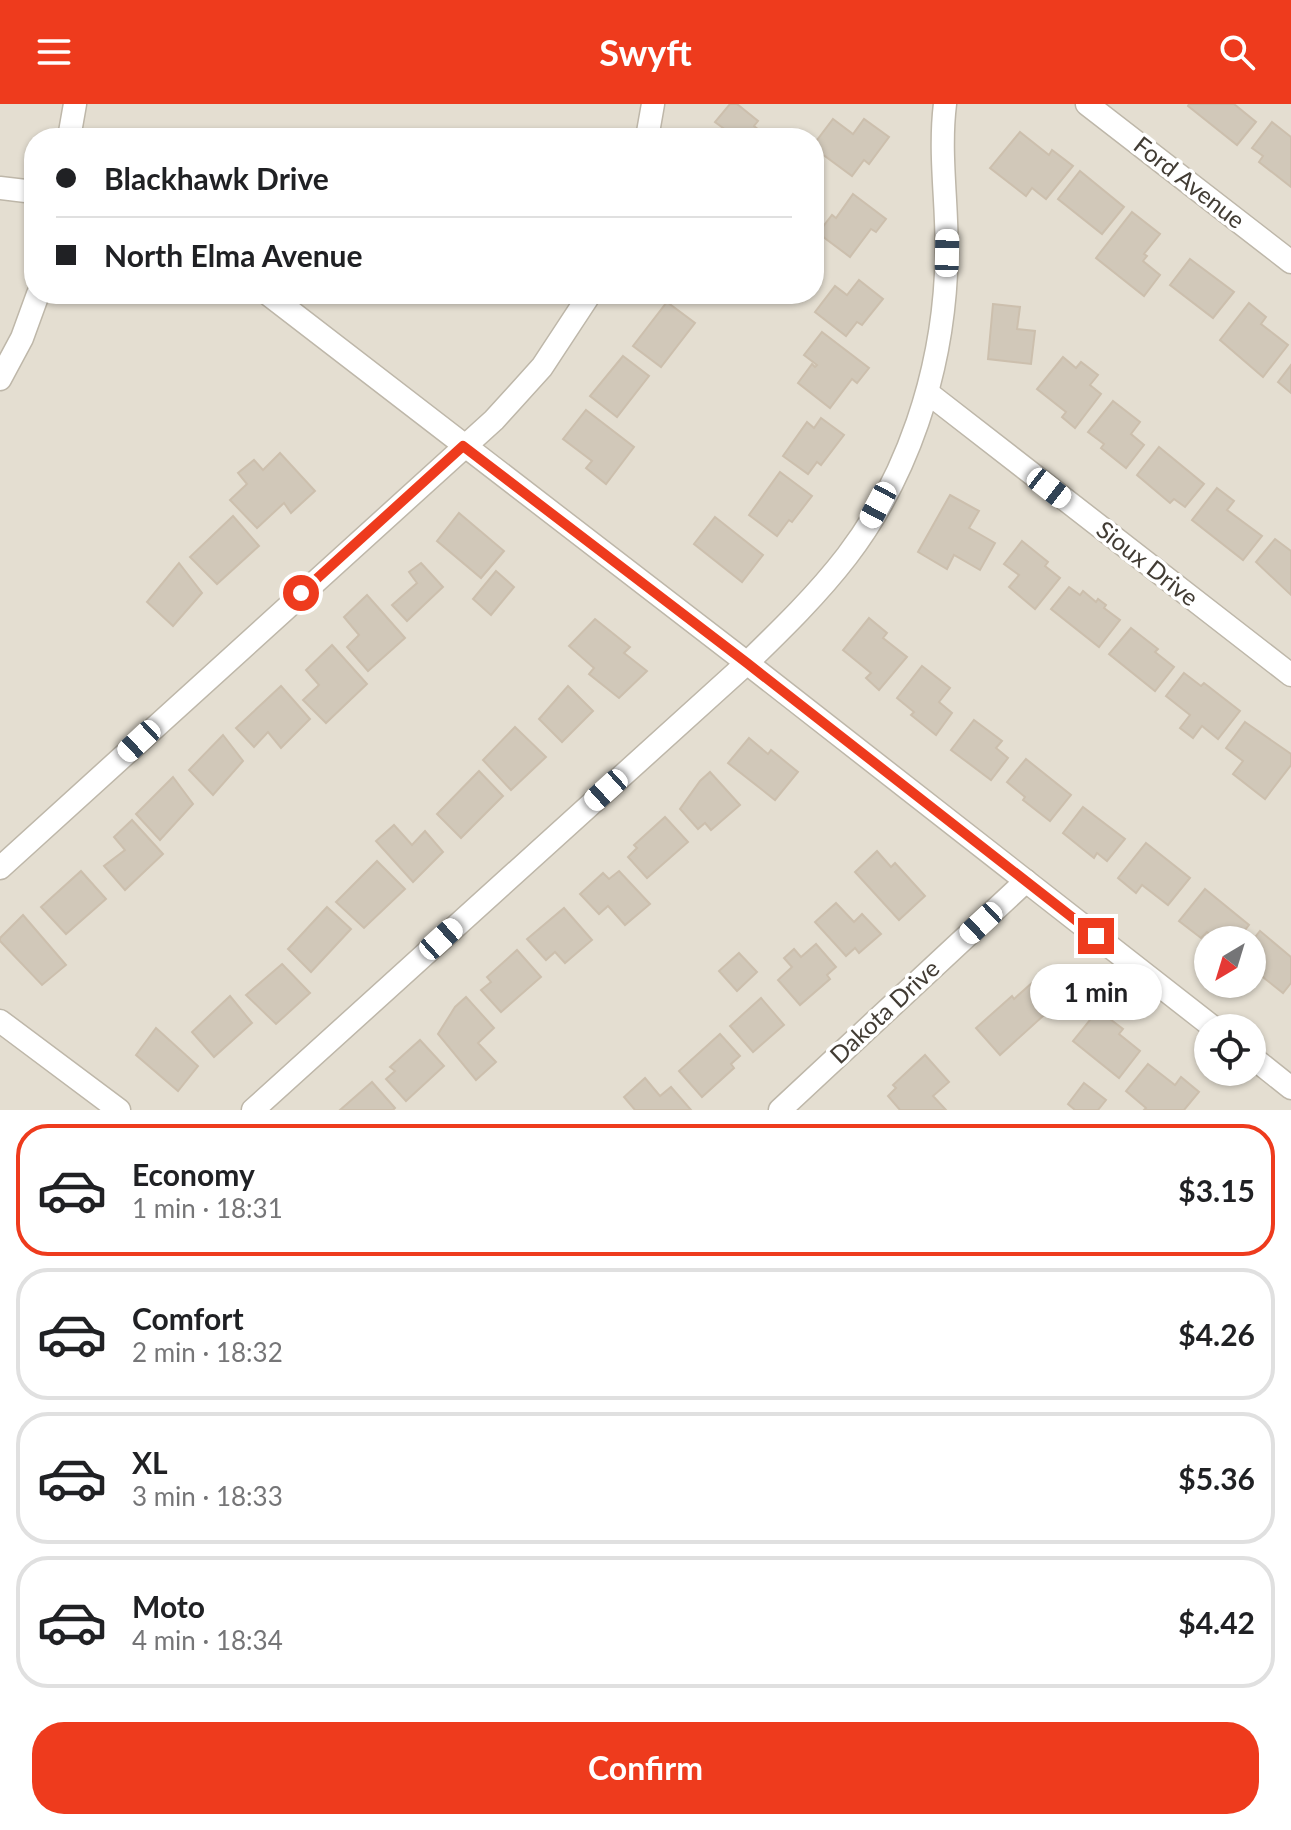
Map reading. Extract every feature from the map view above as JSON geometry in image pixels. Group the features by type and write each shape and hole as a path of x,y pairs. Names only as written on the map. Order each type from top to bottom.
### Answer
{"street":[{"path":"71,128 75,104"},
{"path":"649,128 653,104"},
{"path":"253,1110 747,663 806,604 860,537 898,468 928,393 947,272 945,104"},
{"name":"Ford Avenue","path":"1087,104 1291,262"},
{"path":"0,188 24,191"},
{"path":"0,379 22,338 34,304"},
{"path":"281,304 1196,1014"},
{"path":"0,868 525,387 583,304"},
{"name":"Sioux Drive","path":"928,393 1291,675"},
{"name":"Dakota Drive","path":"780,1110 1026,881"},
{"path":"0,1021 119,1110"},
{"path":"1266,1068 1291,1088"}],"shaded area":[{"path":"0,104 1291,104 1291,1110 0,1110"}],"building":[{"path":"730,104 737,104 758,121 754,126 756,128 723,128 715,122"},
{"path":"1189,104 1234,104 1256,122 1237,145"},
{"path":"833,119 853,134 864,119 889,137 869,164 864,160 852,176 824,155 824,131"},
{"path":"1272,122 1291,137 1291,187 1259,162 1263,156 1252,148"},
{"path":"1020,132 1049,155 1052,150 1073,166 1046,199 1032,188 1026,196 990,168"},
{"path":"1080,171 1124,207 1102,234 1058,199"},
{"path":"853,194 886,219 876,232 871,229 850,257 824,238 824,225 832,215 836,218"},
{"path":"1132,212 1160,234 1144,254 1147,256 1143,261 1160,275 1144,296 1096,258"},
{"path":"1190,259 1234,292 1213,318 1170,285"},
{"path":"859,280 883,299 862,325 857,322 846,336 815,312 835,286 847,295"},
{"path":"1249,303 1266,317 1261,324 1288,345 1263,377 1220,340"},
{"path":"665,304 695,323 661,367 633,346"},
{"path":"993,304 1020,307 1017,329 1035,331 1031,364 988,359"},
{"path":"822,332 869,368 857,383 852,379 830,408 798,383 812,364 817,365 804,355"},
{"path":"623,356 649,376 617,417 590,396"},
{"path":"1063,357 1076,368 1081,362 1098,375 1090,385 1101,394 1075,428 1062,417 1066,412 1037,389"},
{"path":"1291,365 1291,393 1278,382"},
{"path":"1113,401 1140,422 1131,434 1144,445 1126,468 1101,448 1104,444 1088,432"},
{"path":"586,410 634,447 606,484 586,468 592,461 563,439"},
{"path":"821,418 844,435 821,465 817,462 808,474 783,456 807,422 814,428"},
{"path":"1159,447 1204,484 1185,507 1174,499 1170,503 1137,475"},
{"path":"280,453 315,491 291,513 284,503 257,528 230,500 247,484 238,473 254,460 263,470"},
{"path":"780,472 812,496 777,536 749,515"},
{"path":"1217,488 1234,501 1227,510 1262,536 1243,560 1192,520"},
{"path":"950,495 979,511 969,528 995,543 980,570 954,555 947,569 918,552"},
{"path":"459,513 504,551 481,578 437,541"},
{"path":"233,516 259,546 217,584 190,557"},
{"path":"715,517 763,555 742,582 694,544"},
{"path":"1275,539 1291,551 1291,595 1256,562"},
{"path":"1022,541 1048,562 1045,566 1060,578 1035,609 1009,587 1019,575 1004,564"},
{"path":"179,563 202,593 173,626 147,602"},
{"path":"421,563 443,587 407,621 392,605 417,583 409,572"},
{"path":"496,571 514,587 491,615 473,599"},
{"path":"1069,587 1080,595 1083,591 1096,602 1098,599 1120,620 1099,647 1051,609"},
{"path":"367,595 405,638 368,671 347,647 359,635 344,617"},
{"path":"869,618 887,633 883,638 907,657 879,690 866,678 871,673 843,650"},
{"path":"595,619 630,647 624,653 647,671 619,698 589,674 594,668 569,646"},
{"path":"1131,628 1158,649 1155,652 1174,667 1155,691 1109,654"},
{"path":"332,645 367,684 326,723 303,700 319,685 306,670"},
{"path":"922,666 950,688 939,702 952,713 936,735 911,715 914,712 897,698"},
{"path":"1184,673 1201,686 1204,683 1240,711 1218,739 1202,726 1193,738 1180,728 1190,715 1166,696"},
{"path":"281,686 310,719 281,748 268,732 254,747 236,728"},
{"path":"568,686 593,711 562,742 539,719"},
{"path":"974,720 1002,741 996,748 1008,758 991,780 951,750"},
{"path":"1245,722 1291,754 1291,765 1265,799 1233,774 1243,761 1226,748"},
{"path":"515,727 546,757 511,790 483,760"},
{"path":"223,735 243,761 213,795 189,770"},
{"path":"749,738 768,754 771,750 798,772 775,800 728,763"},
{"path":"1026,759 1071,795 1050,821 1023,800 1025,797 1007,782"},
{"path":"479,771 503,796 461,838 437,814"},
{"path":"710,772 740,805 711,830 705,823 698,829 680,809"},
{"path":"173,777 193,804 160,840 136,814"},
{"path":"1083,807 1125,839 1107,861 1097,853 1094,858 1063,833"},
{"path":"665,817 688,842 647,878 628,857 637,848 634,845"},
{"path":"132,820 163,854 125,890 104,866 125,850 114,837"},
{"path":"394,825 412,845 425,831 443,852 413,882 376,841"},
{"path":"1146,843 1190,878 1168,905 1142,885 1136,893 1118,878"},
{"path":"877,851 891,867 895,863 925,896 899,920 855,872"},
{"path":"377,861 405,889 364,928 336,902"},
{"path":"81,871 106,899 66,934 41,907"},
{"path":"619,871 650,904 625,925 608,906 599,914 580,894 603,873 609,879"},
{"path":"1205,889 1249,925 1194,926 1194,933 1179,921"},
{"path":"836,903 854,922 862,914 881,934 859,953 855,948 846,956 815,922"},
{"path":"327,907 351,929 311,972 288,949"},
{"path":"564,908 592,940 565,963 555,952 546,960 527,939"},
{"path":"23,915 66,965 42,985 0,941"},
{"path":"1266,936 1291,957 1291,983 1283,993 1266,980"},
{"path":"816,944 836,967 827,975 830,979 800,1005 778,980 792,967 784,958 794,949 801,957"},
{"path":"517,950 541,977 501,1012 481,990 491,982 487,977"},
{"path":"739,953 757,972 737,991 719,971"},
{"path":"282,964 310,993 276,1024 246,995"},
{"path":"1033,982 1054,1006 1000,1055 976,1028"},
{"path":"230,996 252,1023 214,1057 192,1032"},
{"path":"466,997 494,1028 478,1043 496,1062 476,1080 438,1034 455,1007"},
{"path":"761,998 784,1025 753,1052 730,1026"},
{"path":"1098,1010 1123,1029 1119,1034 1140,1051 1119,1078 1073,1041"},
{"path":"156,1028 198,1066 178,1091 136,1055"},
{"path":"720,1034 740,1056 731,1064 734,1068 702,1097 679,1071"},
{"path":"420,1040 444,1066 406,1101 386,1079 395,1071 390,1067"},
{"path":"925,1055 949,1082 933,1096 946,1110 900,1110 888,1096 896,1088 893,1085"},
{"path":"1148,1064 1175,1085 1181,1077 1199,1092 1184,1110 1144,1110 1146,1108 1126,1091"},
{"path":"645,1078 660,1096 671,1087 691,1110 635,1110 624,1097"},
{"path":"372,1082 395,1108 393,1110 340,1110"},
{"path":"1084,1083 1106,1100 1098,1110 1075,1110 1068,1104"}],"route":[{"path":"301,593 463,446 1096,936"}]}
